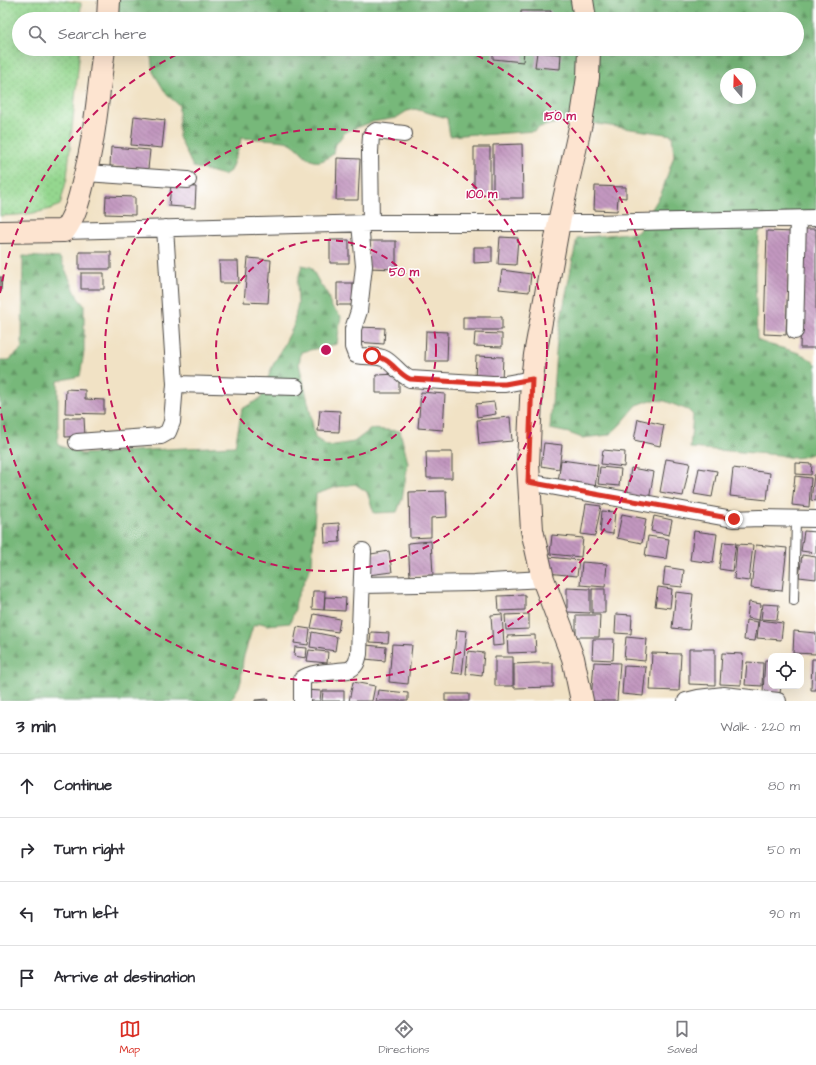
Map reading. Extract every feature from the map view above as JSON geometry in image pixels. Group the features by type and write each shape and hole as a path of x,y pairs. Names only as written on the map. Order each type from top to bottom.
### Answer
{"main road":[{"path":"109,12 110,0"},
{"path":"582,0 584,12"},
{"path":"0,232 64,231 71,222 78,205 91,155 103,56"},
{"path":"582,701 573,658 543,579 532,530 528,482 532,379 535,355 559,222 581,123 588,77 589,56"}],"street":[{"path":"404,134 376,131 371,135 364,266 359,311 354,329 353,347 356,355 380,356 386,359 405,377 410,379 492,384 505,384 532,379"},
{"path":"86,173 188,180"},
{"path":"795,331 798,218"},
{"path":"64,231 366,224 593,223 816,218"},
{"path":"77,442 161,436 168,432 172,422 175,384 165,228"},
{"path":"175,384 296,387"},
{"path":"528,482 734,519 816,519"},
{"path":"302,701 302,678 310,674 348,670 356,665 359,654 364,551"},
{"path":"362,584 474,583 543,579"},
{"path":"686,701 724,695 778,701"}],"lane":[{"path":"794,601 796,519"}],"green space":[{"path":"0,0 61,0 81,3 80,12 12,12 12,56 79,56 67,178 60,205 38,212 0,216"},
{"path":"113,0 816,0 816,216 771,217 759,233 755,273 757,340 805,356 816,364 816,452 794,458 780,455 690,448 693,415 688,410 665,401 651,400 637,405 620,425 609,435 582,438 569,433 550,429 557,340 577,238 638,232 661,194 674,156 672,135 570,120 540,127 534,131 450,136 447,118 415,109 407,111 396,118 372,122 345,132 334,147 333,154 325,160 312,160 285,141 241,138 240,145 230,171 224,175 193,167 179,137 179,105 167,95 153,72 151,56 804,56 804,12 112,12"},
{"path":"23,256 60,258 78,298 84,305 84,352 80,376 58,381 58,445 82,454 235,446 242,409 261,398 272,367 293,327 298,303 297,283 302,265 311,267 320,284 327,293 331,306 341,316 337,344 301,352 299,364 315,438 328,446 354,442 371,429 400,431 408,463 402,499 397,512 374,513 367,492 355,484 337,487 316,494 312,564 296,600 295,609 290,623 267,625 261,623 253,626 243,659 241,681 230,701 0,701 0,360 9,360 22,349"}],"building":[{"path":"521,11 551,11 551,12"},
{"path":"493,56 524,56 523,62 493,59"},
{"path":"536,56 561,56 560,69 535,67"},
{"path":"134,116 165,120 162,148 131,145"},
{"path":"522,144 523,198 493,198 493,145"},
{"path":"111,147 150,150 148,169 110,166"},
{"path":"474,147 490,147 490,195 474,195"},
{"path":"337,158 360,159 358,200 336,200"},
{"path":"171,185 196,187 195,208 169,206"},
{"path":"595,186 626,187 626,198 618,197 617,211 594,210"},
{"path":"106,196 135,197 135,215 105,214"},
{"path":"804,229 816,229 816,348 800,348"},
{"path":"767,231 795,232 795,253 789,252 786,335 764,334"},
{"path":"500,237 518,238 516,265 498,264"},
{"path":"330,240 349,240 349,263 330,263"},
{"path":"369,241 396,241 396,269 368,268"},
{"path":"474,247 492,247 492,262 474,263"},
{"path":"79,252 111,252 111,269 79,269"},
{"path":"248,258 271,260 268,303 244,302"},
{"path":"219,261 238,261 239,283 220,283"},
{"path":"502,270 531,274 529,292 499,289"},
{"path":"81,273 104,273 104,289 81,289"},
{"path":"0,277 2,277 1,292 0,292"},
{"path":"337,283 353,283 353,305 337,305"},
{"path":"463,317 502,317 502,330 463,330"},
{"path":"357,327 385,328 384,344 356,342"},
{"path":"426,331 448,332 447,361 425,361"},
{"path":"475,333 502,334 502,347 474,346"},
{"path":"476,356 503,357 502,380 475,379"},
{"path":"399,374 399,393 376,393 376,375"},
{"path":"66,389 85,390 85,399 104,400 104,414 65,413"},
{"path":"421,392 445,394 443,430 418,428"},
{"path":"494,402 496,414 477,417 476,404"},
{"path":"320,410 340,411 339,432 318,431"},
{"path":"510,417 512,441 479,444 477,420"},
{"path":"65,418 84,418 85,436 65,437"},
{"path":"638,419 664,425 660,446 634,440"},
{"path":"544,443 562,445 559,469 541,466"},
{"path":"603,450 625,452 624,467 601,464"},
{"path":"426,452 452,452 452,478 427,478"},
{"path":"666,459 690,463 683,496 660,492"},
{"path":"561,460 598,465 595,488 558,483"},
{"path":"796,463 812,464 811,475 796,474"},
{"path":"600,467 621,469 619,486 598,484"},
{"path":"631,468 654,472 649,500 627,496"},
{"path":"699,468 717,471 712,497 694,494"},
{"path":"733,468 770,473 767,500 730,496"},
{"path":"814,475 816,475 816,501 811,500"},
{"path":"795,476 811,478 809,507 792,505"},
{"path":"446,491 447,517 431,518 431,537 410,538 409,492"},
{"path":"586,504 601,506 595,536 581,534"},
{"path":"602,511 615,512 613,534 600,532"},
{"path":"622,514 646,519 642,543 617,538"},
{"path":"654,516 672,520 669,535 651,531"},
{"path":"339,523 340,542 325,543 324,524"},
{"path":"694,531 717,534 713,563 690,560"},
{"path":"804,531 816,532 816,553 801,551"},
{"path":"552,535 583,538 581,557 550,554"},
{"path":"648,536 669,539 666,559 645,556"},
{"path":"431,541 433,575 410,576 408,543"},
{"path":"723,542 736,543 732,571 719,569"},
{"path":"737,544 753,545 749,581 734,579"},
{"path":"756,545 787,548 782,591 751,588"},
{"path":"389,551 392,572 368,575 365,555"},
{"path":"802,555 816,557 816,579 799,577"},
{"path":"549,557 579,560 577,576 547,573"},
{"path":"582,562 607,564 605,587 580,585"},
{"path":"665,567 684,570 682,587 663,585"},
{"path":"658,587 672,589 670,608 655,606"},
{"path":"567,588 590,589 590,613 567,612"},
{"path":"592,589 605,589 605,613 592,613"},
{"path":"313,591 325,591 324,610 312,609"},
{"path":"676,592 693,594 689,630 672,628"},
{"path":"525,595 525,610 499,611 498,596"},
{"path":"325,597 346,598 345,611 324,610"},
{"path":"749,602 761,604 759,620 747,618"},
{"path":"763,604 779,605 777,620 761,619"},
{"path":"314,614 340,619 338,632 311,628"},
{"path":"502,614 504,645 493,646 491,615"},
{"path":"529,614 529,629 506,630 505,615"},
{"path":"616,614 632,615 631,634 615,633"},
{"path":"576,615 600,615 599,637 576,637"},
{"path":"746,620 758,622 755,641 744,640"},
{"path":"759,620 783,623 781,640 757,638"},
{"path":"297,627 310,629 308,645 294,643"},
{"path":"457,630 467,631 462,674 452,673"},
{"path":"794,631 816,633 816,654 793,653"},
{"path":"312,632 337,637 335,651 310,647"},
{"path":"371,632 389,633 388,643 370,642"},
{"path":"535,635 536,652 508,653 507,636"},
{"path":"626,637 647,639 645,661 624,659"},
{"path":"593,639 614,639 613,660 592,659"},
{"path":"392,644 412,645 408,684 389,682"},
{"path":"366,645 386,647 385,661 365,659"},
{"path":"295,647 307,648 306,658 294,656"},
{"path":"689,649 715,649 715,685 689,684"},
{"path":"309,650 328,652 327,663 307,661"},
{"path":"468,651 484,653 482,676 466,674"},
{"path":"652,653 681,654 679,691 650,690"},
{"path":"722,653 743,654 741,685 720,684"},
{"path":"495,657 513,657 513,686 495,686"},
{"path":"812,659 816,659 816,690 811,690"},
{"path":"765,660 768,660 768,689 781,689 780,693 763,692"},
{"path":"594,662 620,663 617,701 591,701"},
{"path":"747,662 763,663 762,686 745,685"},
{"path":"553,663 553,687 514,688 514,664"},
{"path":"624,666 646,667 643,696 622,694"},
{"path":"353,682 375,686 372,701 349,701"},
{"path":"305,690 321,691 320,701 305,701"},
{"path":"378,690 408,693 408,701 376,701"},
{"path":"323,691 344,691 344,701 322,701"},
{"path":"445,694 469,694 469,701 445,701"},
{"path":"267,699 268,701 255,701 255,700"}],"route":[{"path":"372,356 380,356 386,359 405,377 410,379 492,384 505,384 532,379 528,482 734,519"}]}
